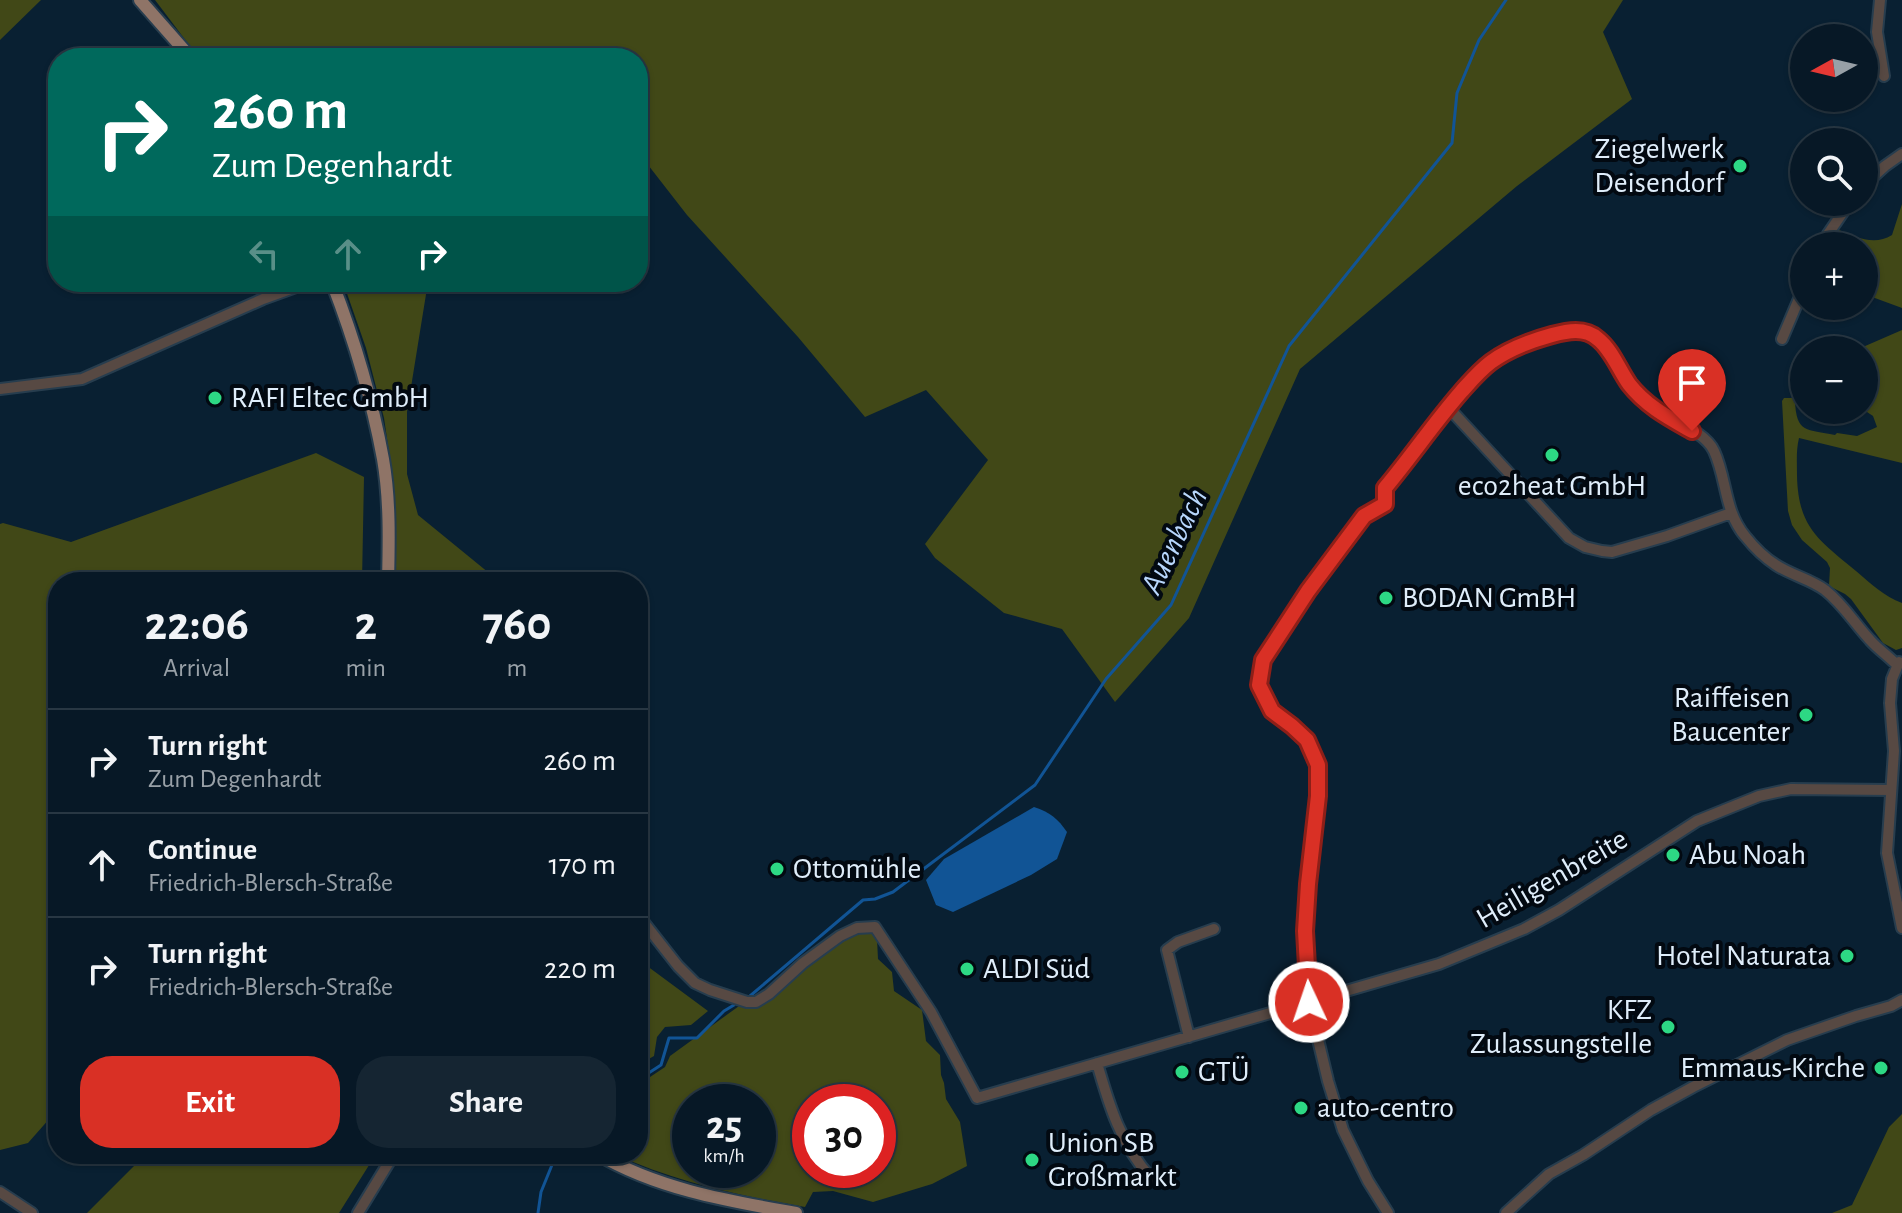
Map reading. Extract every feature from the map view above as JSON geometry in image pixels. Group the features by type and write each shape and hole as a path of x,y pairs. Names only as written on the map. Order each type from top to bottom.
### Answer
{"main road":[{"path":"140,0 182,48"},
{"path":"335,292 357,354 384,461 388,572"},
{"path":"619,1164 681,1187 745,1204 796,1213"}],"street":[{"path":"1880,0 1877,32 1884,76"},
{"path":"1878,172 1902,154"},
{"path":"0,389 82,379 282,292"},
{"path":"1782,339 1790,320"},
{"path":"1388,1213 1343,1130 1309,1002 1305,931 1318,796 1318,765 1307,740 1272,711 1259,685 1263,660 1308,591 1364,516 1385,504 1385,488 1472,379 1489,364 1516,348 1572,331 1585,332 1598,339 1647,403 1714,449 1731,513 1745,537 1775,565 1824,589 1869,639 1900,662 1892,679 1890,703 1894,751 1887,853 1902,928"},
{"path":"1448,407 1569,538 1585,547 1602,551 1621,550 1731,513"},
{"name":"Heiligenbreite","path":"648,928 695,983 747,1002 756,1002 840,936 857,928 875,927 931,1012 977,1098 1439,964 1524,929 1559,910 1697,821 1759,796 1791,789 1890,790"},
{"path":"1189,1037 1167,950 1178,942 1214,929"},
{"path":"1506,1213 1549,1174 1693,1087 1787,1040 1902,1000"},
{"path":"1097,1063 1113,1119 1138,1164 1151,1178"},
{"path":"358,1213 388,1164"},
{"path":"0,1192 32,1213"}],"green space":[{"path":"0,0 41,0 0,40"},
{"path":"155,0 1623,0 1603,32 1632,99 1517,186 1300,369 1189,618 1115,702 1062,629 1004,613 935,558 925,544 988,460 926,390 865,417 798,337 687,215 648,165 648,48 191,48"},
{"path":"1902,204 1902,308 1878,299 1878,240 1892,235"},
{"path":"346,292 426,292 407,412 407,474 418,515 488,572 394,572 392,473 384,418 366,348"},
{"path":"1902,330 1902,463 1799,438 1798,493 1806,520 1821,541 1872,585 1902,603 1902,648 1896,650 1883,643 1851,599 1829,586 1830,568 1827,562 1802,540 1792,525 1788,511 1782,401 1790,398 1790,424 1801,424 1810,430 1857,436 1877,427 1878,340"},
{"path":"316,453 364,477 362,572 48,572 48,1120 28,1143 0,1150 0,524 71,542"},
{"path":"872,931 877,939 878,959 892,972 894,991 922,1010 926,1041 940,1055 946,1099 960,1122 967,1166 932,1184 873,1202 833,1191 813,1192 805,1207 712,1188 776,1188 776,1084 672,1084 672,1176 638,1164 648,1164 648,1078 665,1067 670,1056 739,1006 759,1005 804,965 855,932"},
{"path":"648,967 708,1011 691,1025 665,1027 657,1037 654,1056 648,1059"},
{"path":"1902,1114 1902,1213 1832,1213 1852,1205 1889,1127"},
{"path":"136,1164 370,1164 339,1213 87,1213"}],"water":[{"path":"1034,807 1053,816 1067,832 1057,859 1031,875 953,912 936,905 926,880 944,859"}],"waterway":[{"name":"Auenbach","path":"750,996 863,900 893,892 1035,785 1106,679 1171,605 1289,346 1452,143 1457,93 1479,40 1506,0"},
{"name":"Auenbach","path":"648,1073 661,1065 669,1038 697,1038 734,1005"},
{"name":"Auenbach","path":"538,1213 541,1192 552,1164"}],"place":[{"name":"Ziegelwerk Deisendorf","path":"1740,166"},
{"name":"RAFI Eltec GmbH","path":"215,398"},
{"name":"eco2heat GmbH","path":"1552,455"},
{"name":"BODAN GmBH","path":"1386,598"},
{"name":"Raiffeisen Baucenter","path":"1806,715"},
{"name":"Abu Noah","path":"1673,855"},
{"name":"Ottomühle","path":"777,869"},
{"name":"Hotel Naturata","path":"1847,956"},
{"name":"ALDI Süd","path":"967,969"},
{"name":"KFZ Zulassungstelle","path":"1668,1027"},
{"name":"Emmaus-Kirche","path":"1881,1068"},
{"name":"GTÜ","path":"1182,1072"},
{"name":"auto-centro","path":"1301,1108"},
{"name":"Union SB Großmarkt","path":"1032,1160"}],"route":[{"path":"1309,1002 1305,931 1318,796 1318,765 1307,740 1272,711 1259,685 1263,660 1293,612 1350,532 1364,516 1385,504 1385,488 1448,407 1489,364 1516,348 1537,339 1572,331 1592,335 1607,348 1632,387 1647,403 1692,431"}]}
